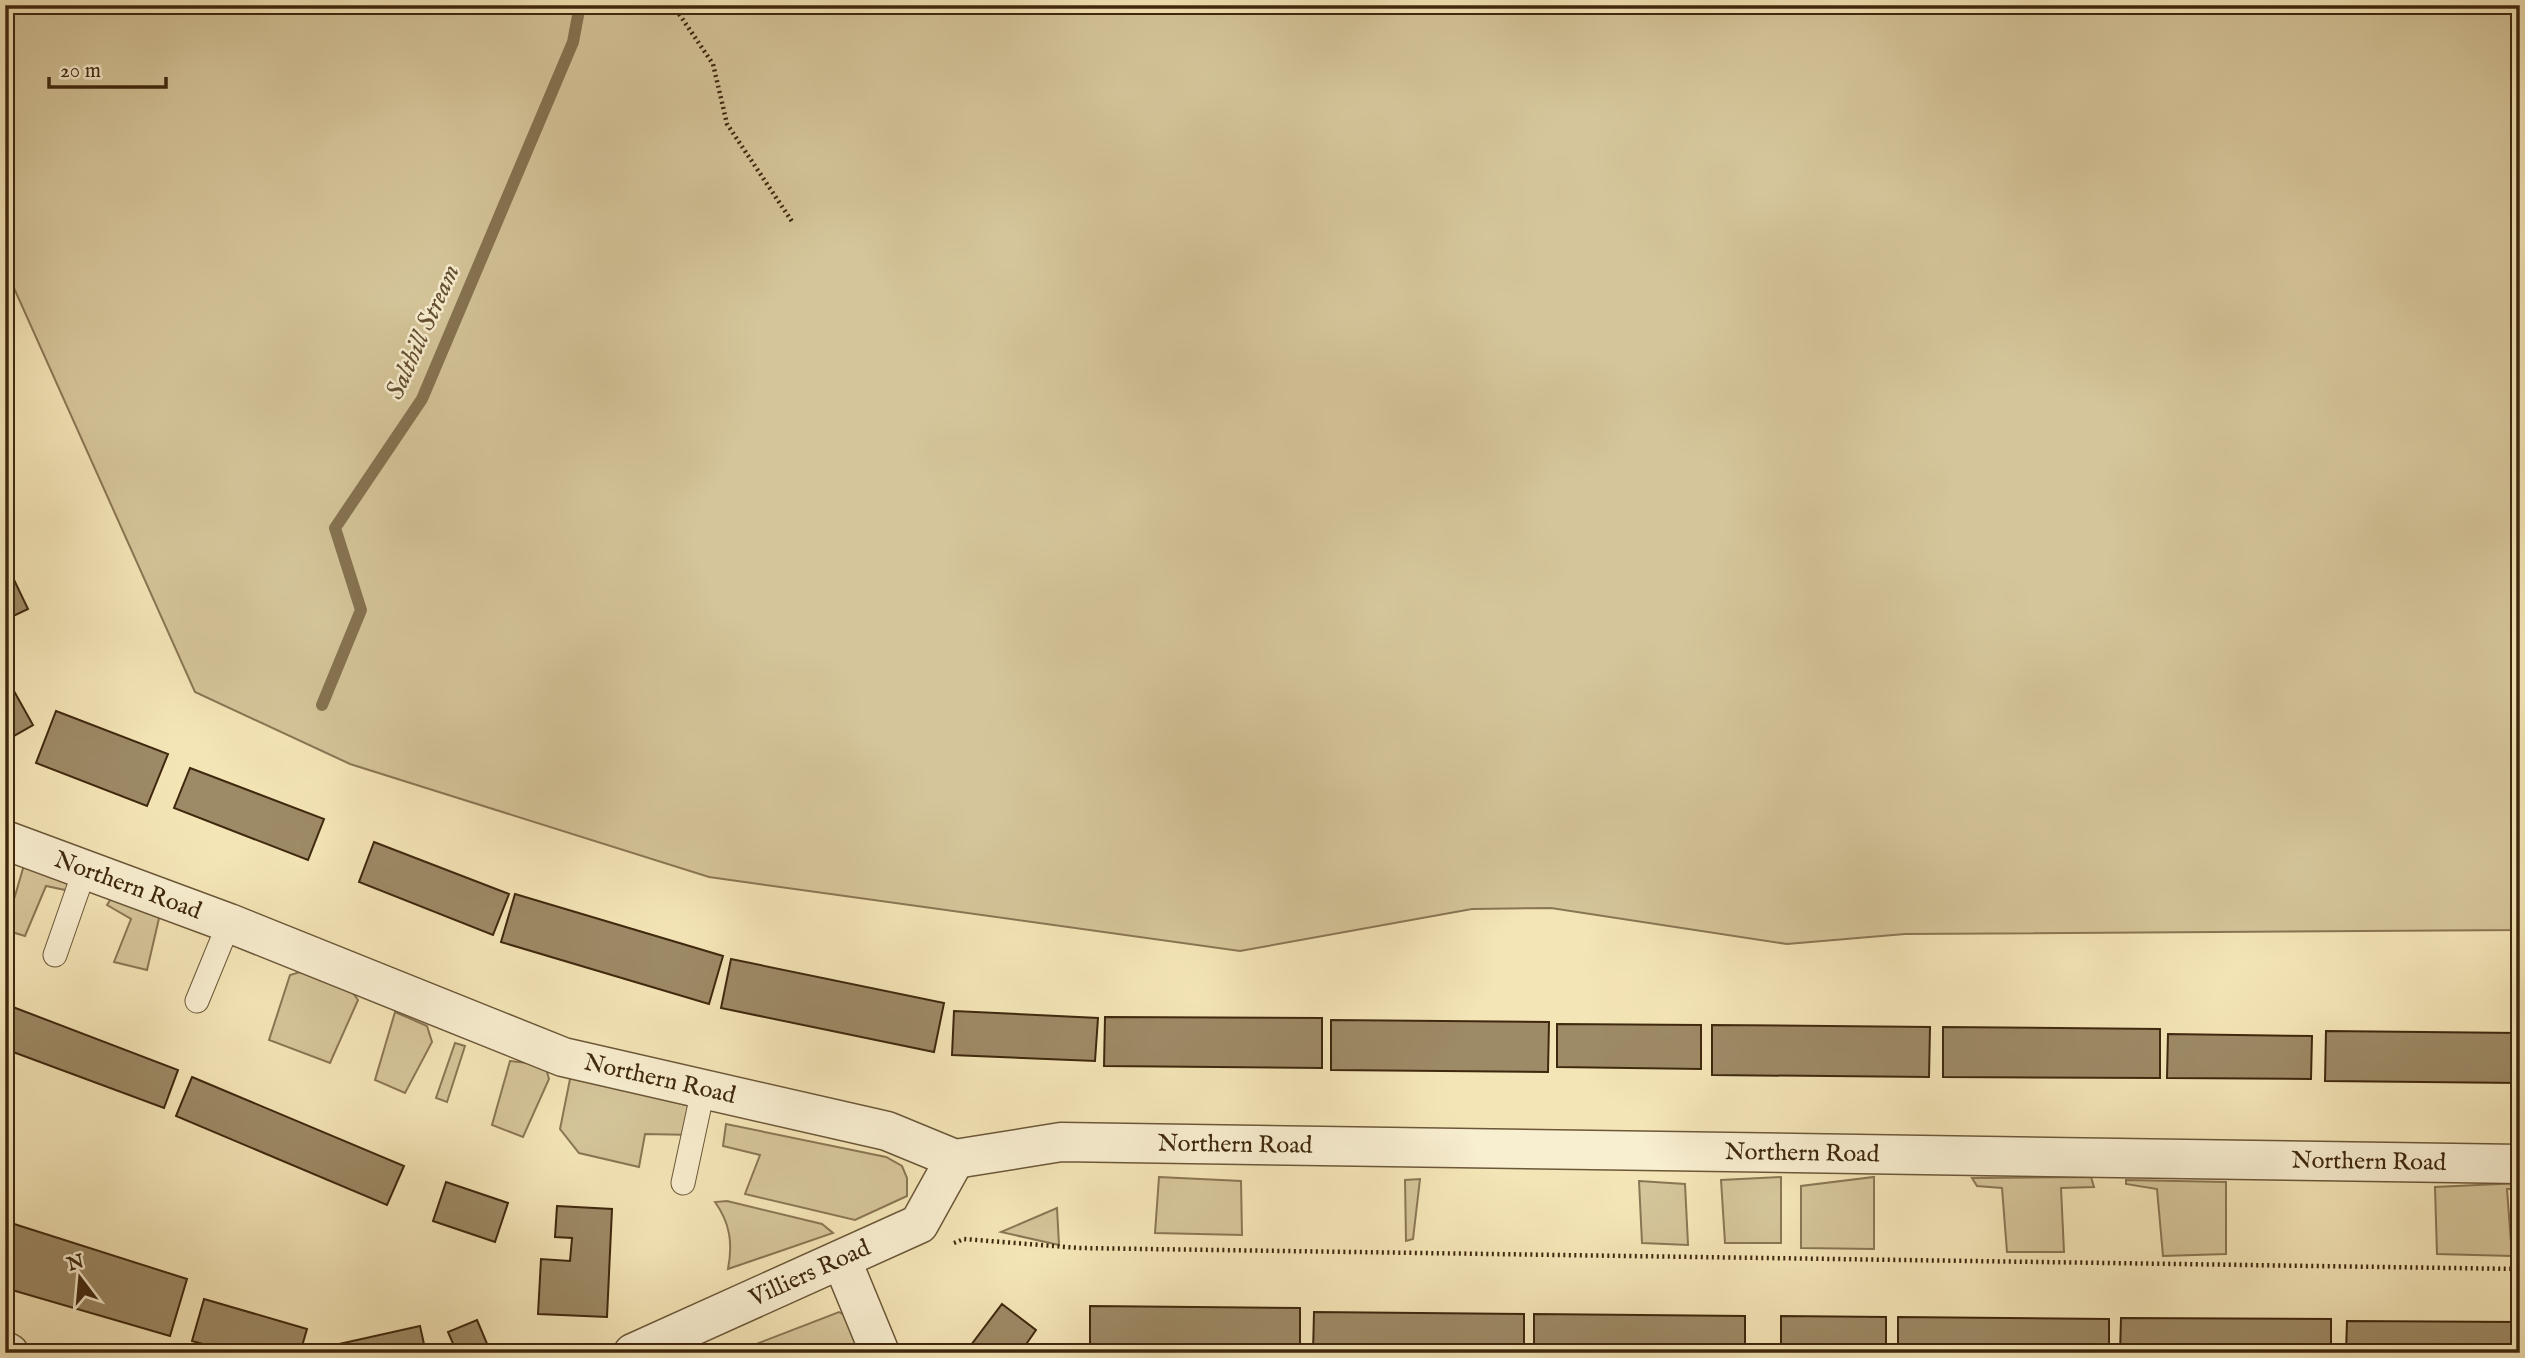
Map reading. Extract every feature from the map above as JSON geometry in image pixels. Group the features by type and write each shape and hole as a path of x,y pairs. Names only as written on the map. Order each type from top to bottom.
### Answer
{"street":[{"name":"Northern Road","path":"5,840 229,923 564,1057 887,1131 955,1159 1061,1142 2520,1164"},
{"name":"Villiers Road","path":"633,1353 919,1224 955,1159"},
{"path":"842,1261 880,1353"}],"lane":[{"path":"55,955 85,869"},
{"path":"197,1001 229,923"},
{"path":"682,1183 704,1090"}],"path":[{"path":"673,5 713,64 727,124 793,223"},
{"path":"946,1247 964,1239 1079,1248 2520,1269"}],"shaded area":[{"path":"5,5 2520,5 2520,930 1905,934 1787,944 1551,908 1472,909 1240,951 709,877 350,764 195,692 5,268"},
{"path":"24,865 72,879 70,891 46,886 25,936 5,930"},
{"path":"114,894 160,914 147,970 114,962 131,919 107,905"},
{"path":"300,972 353,993 358,1000 330,1063 269,1040 290,975"},
{"path":"395,1012 427,1026 432,1042 405,1093 375,1080"},
{"path":"455,1043 465,1046 447,1102 436,1098"},
{"path":"510,1061 545,1065 549,1079 523,1137 492,1125"},
{"path":"579,1077 698,1108 695,1135 645,1134 639,1167 579,1153 560,1129 570,1079"},
{"path":"726,1124 886,1157 902,1166 907,1178 907,1196 855,1220 745,1194 760,1155 723,1146"},
{"path":"1159,1177 1241,1181 1242,1235 1155,1233"},
{"path":"1781,1177 1781,1243 1725,1243 1721,1180"},
{"path":"1874,1177 1874,1249 1801,1248 1801,1186"},
{"path":"2091,1177 2094,1187 2061,1188 2064,1252 2007,1252 2002,1188 1977,1186 1972,1178"},
{"path":"1420,1179 1413,1239 1406,1241 1405,1180"},
{"path":"2126,1180 2226,1182 2226,1254 2163,1256 2157,1189 2126,1184"},
{"path":"1639,1181 1685,1184 1688,1245 1642,1243"},
{"path":"2520,1183 2520,1189 2507,1189 2512,1256 2437,1254 2435,1187"},
{"path":"727,1201 822,1224 833,1233 728,1269 729,1234 715,1202"},
{"path":"1057,1208 1059,1245 1001,1232"},
{"path":"839,1312 846,1316 861,1353 733,1353"}],"building":[{"path":"5,561 28,609 5,620"},
{"path":"5,675 33,725 5,741"},
{"path":"56,711 168,754 147,806 36,763"},
{"path":"190,768 324,819 308,860 174,808"},
{"path":"374,842 509,894 493,935 359,882"},
{"path":"515,894 723,956 709,1004 501,942"},
{"path":"731,959 944,1003 934,1052 721,1008"},
{"path":"5,1004 178,1070 164,1108 5,1049"},
{"path":"954,1011 1098,1018 1095,1061 952,1055"},
{"path":"1105,1017 1322,1018 1322,1068 1104,1066"},
{"path":"1331,1020 1549,1022 1548,1072 1331,1070"},
{"path":"1557,1024 1701,1025 1701,1069 1557,1067"},
{"path":"1712,1025 1930,1027 1929,1077 1712,1075"},
{"path":"1943,1027 2160,1029 2160,1078 1943,1077"},
{"path":"2326,1031 2520,1033 2520,1083 2325,1081"},
{"path":"2168,1034 2312,1036 2311,1079 2167,1078"},
{"path":"192,1077 404,1166 387,1205 176,1116"},
{"path":"446,1182 508,1203 495,1242 433,1221"},
{"path":"557,1206 612,1209 607,1317 538,1314 541,1259 570,1261 572,1238 555,1237"},
{"path":"11,1223 187,1279 170,1336 5,1288 5,1242"},
{"path":"204,1299 307,1329 300,1353 235,1353 192,1341"},
{"path":"1002,1304 1036,1330 1020,1353 965,1353"},
{"path":"1090,1306 1300,1308 1300,1352 1090,1351"},
{"path":"1314,1312 1524,1314 1524,1353 1313,1353"},
{"path":"1534,1314 1745,1316 1745,1353 1534,1353"},
{"path":"1781,1316 1886,1317 1886,1353 1781,1353"},
{"path":"1898,1317 2109,1319 2109,1353 1898,1353"},
{"path":"2121,1318 2331,1319 2331,1353 2120,1353"},
{"path":"477,1320 488,1346 472,1353 457,1353 448,1332"},
{"path":"2347,1321 2520,1322 2520,1353 2346,1353"},
{"path":"420,1326 426,1353 341,1353 339,1344"}],"waterway":[{"name":"Salthill Stream","path":"322,705 361,610 335,528 422,399 573,42 580,5"}]}
